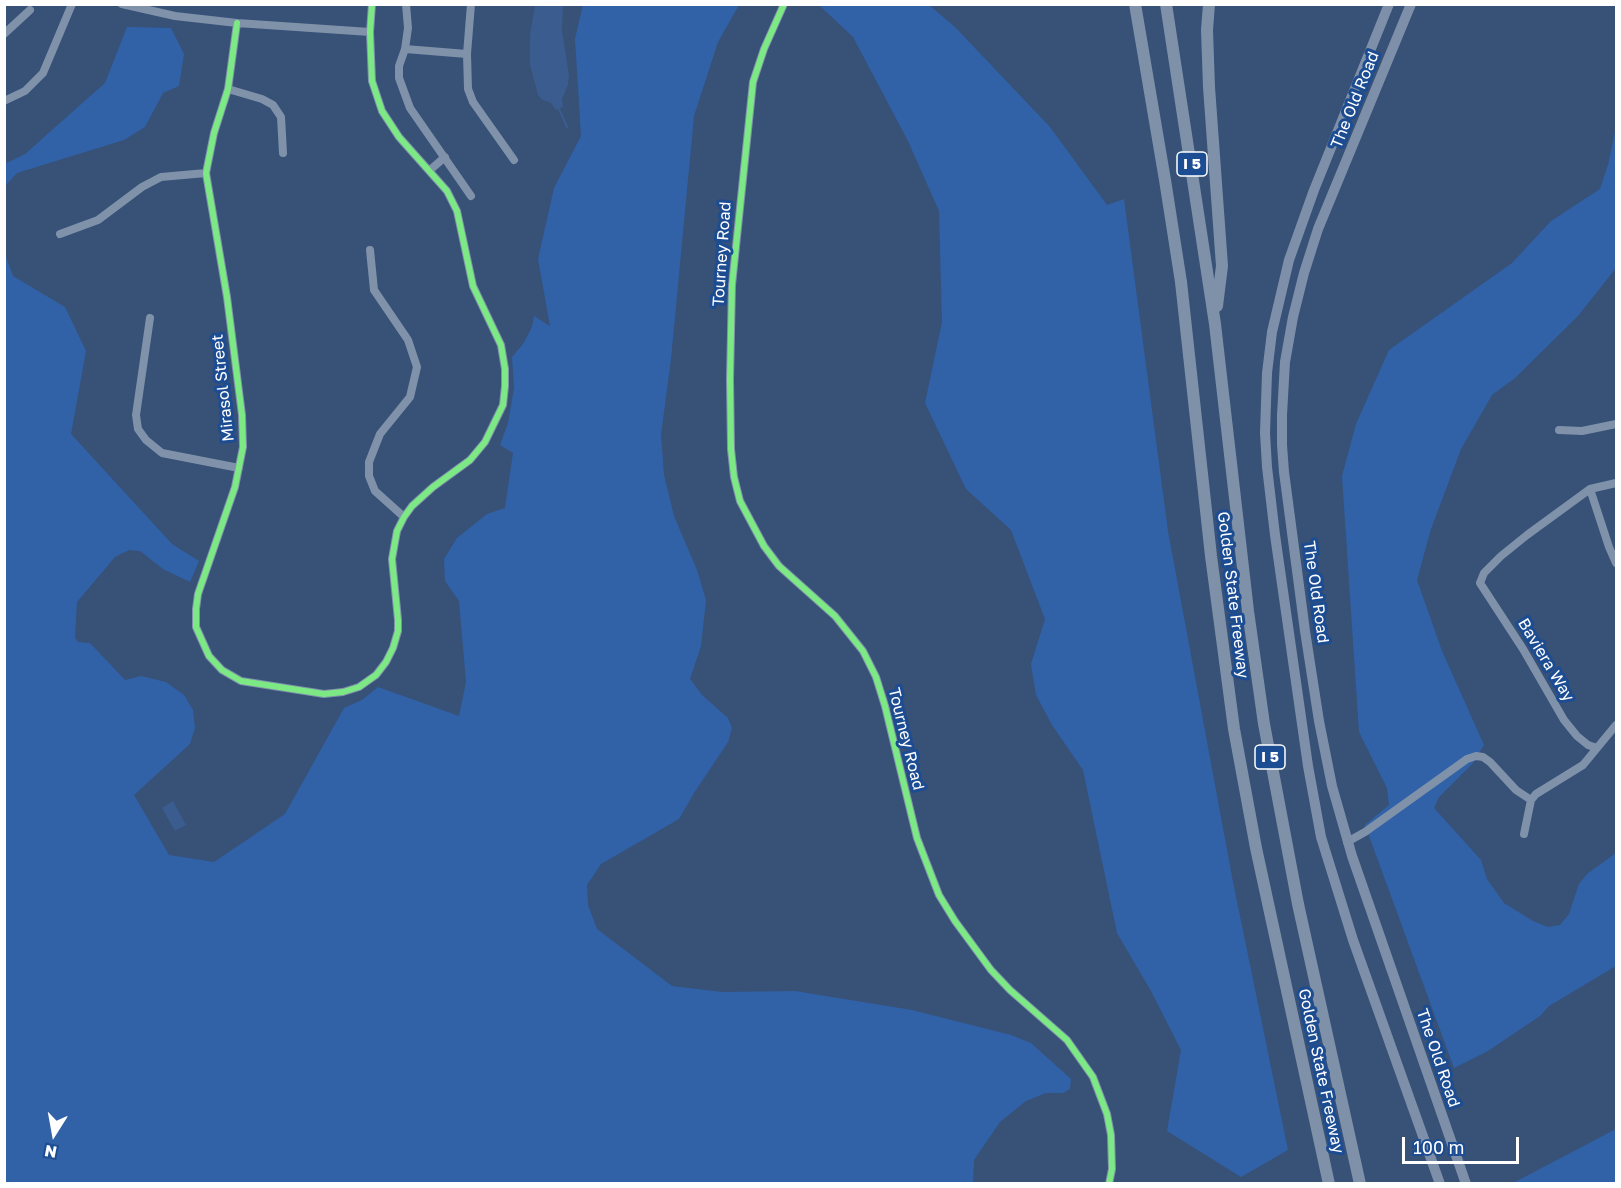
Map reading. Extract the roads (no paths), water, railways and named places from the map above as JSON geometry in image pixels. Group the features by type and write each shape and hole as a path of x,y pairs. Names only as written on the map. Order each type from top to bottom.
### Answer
{"highway":[{"name":"Golden State Freeway","path":"1135,4 1179,272 1211,556 1234,729 1256,848 1329,1184"},
{"name":"Golden State Freeway","path":"1166,4 1215,324 1248,611 1274,783 1298,904 1360,1184"},
{"path":"1209,4 1207,30 1209,87 1222,266 1215,324"}],"main road":[{"name":"The Old Road","path":"1389,4 1322,169 1289,260 1279,297 1271,342 1265,403 1265,444 1270,500 1308,766 1321,837 1343,912 1440,1184"},
{"name":"The Old Road","path":"1411,4 1310,251 1293,316 1283,389 1284,472 1325,751 1347,842 1466,1184"}],"street":[{"path":"4,102 25,91 43,73 72,4"},
{"path":"122,4 237,23 369,32"},
{"path":"370,250 374,290 408,340 417,367 410,397 380,434 369,462 369,476 375,491 404,518 412,506 433,487 470,460 485,442 503,405 505,369 501,345 473,286 457,211 447,191 399,137 382,111 372,81 369,32 372,4"},
{"path":"406,4 408,28 405,49 399,66 399,78 410,108 471,196"},
{"path":"471,4 467,54 468,89 473,102 514,160"},
{"name":"Tourney Road","path":"784,4 764,49 753,82 732,285 731,449 738,493 752,525 779,566 835,616 863,651 876,677 885,706 917,838 939,895 954,921 991,970 1067,1040 1093,1077 1104,1105 1111,1135 1109,1184"},
{"path":"4,34 30,10"},
{"name":"Mirasol Street","path":"237,23 228,89 214,133 206,173 227,297 242,414 243,447 236,487 198,594 196,627 208,656 222,670 241,681 324,694 359,687 376,675 386,662 398,631 392,559 398,531 404,518"},
{"path":"405,49 467,54"},
{"path":"228,89 262,99 273,105 280,117 283,153"},
{"path":"430,170 445,157"},
{"path":"60,234 98,220 142,187 161,177 206,173"},
{"path":"150,318 136,415 138,429 146,440 162,453 239,468"},
{"path":"1559,430 1582,431 1617,424"},
{"path":"1617,483 1590,489 1609,547 1617,563"},
{"name":"Baviera Way","path":"1590,489 1508,550 1481,578 1480,583 1523,649 1564,720 1577,736 1588,745 1597,748"},
{"path":"1524,834 1531,800 1543,789 1583,765 1617,725"},
{"path":"1347,842 1365,832 1467,759 1476,756 1483,757 1490,762 1516,790 1531,800"}],"waterway":[{"path":"559,109 567,127"}]}
